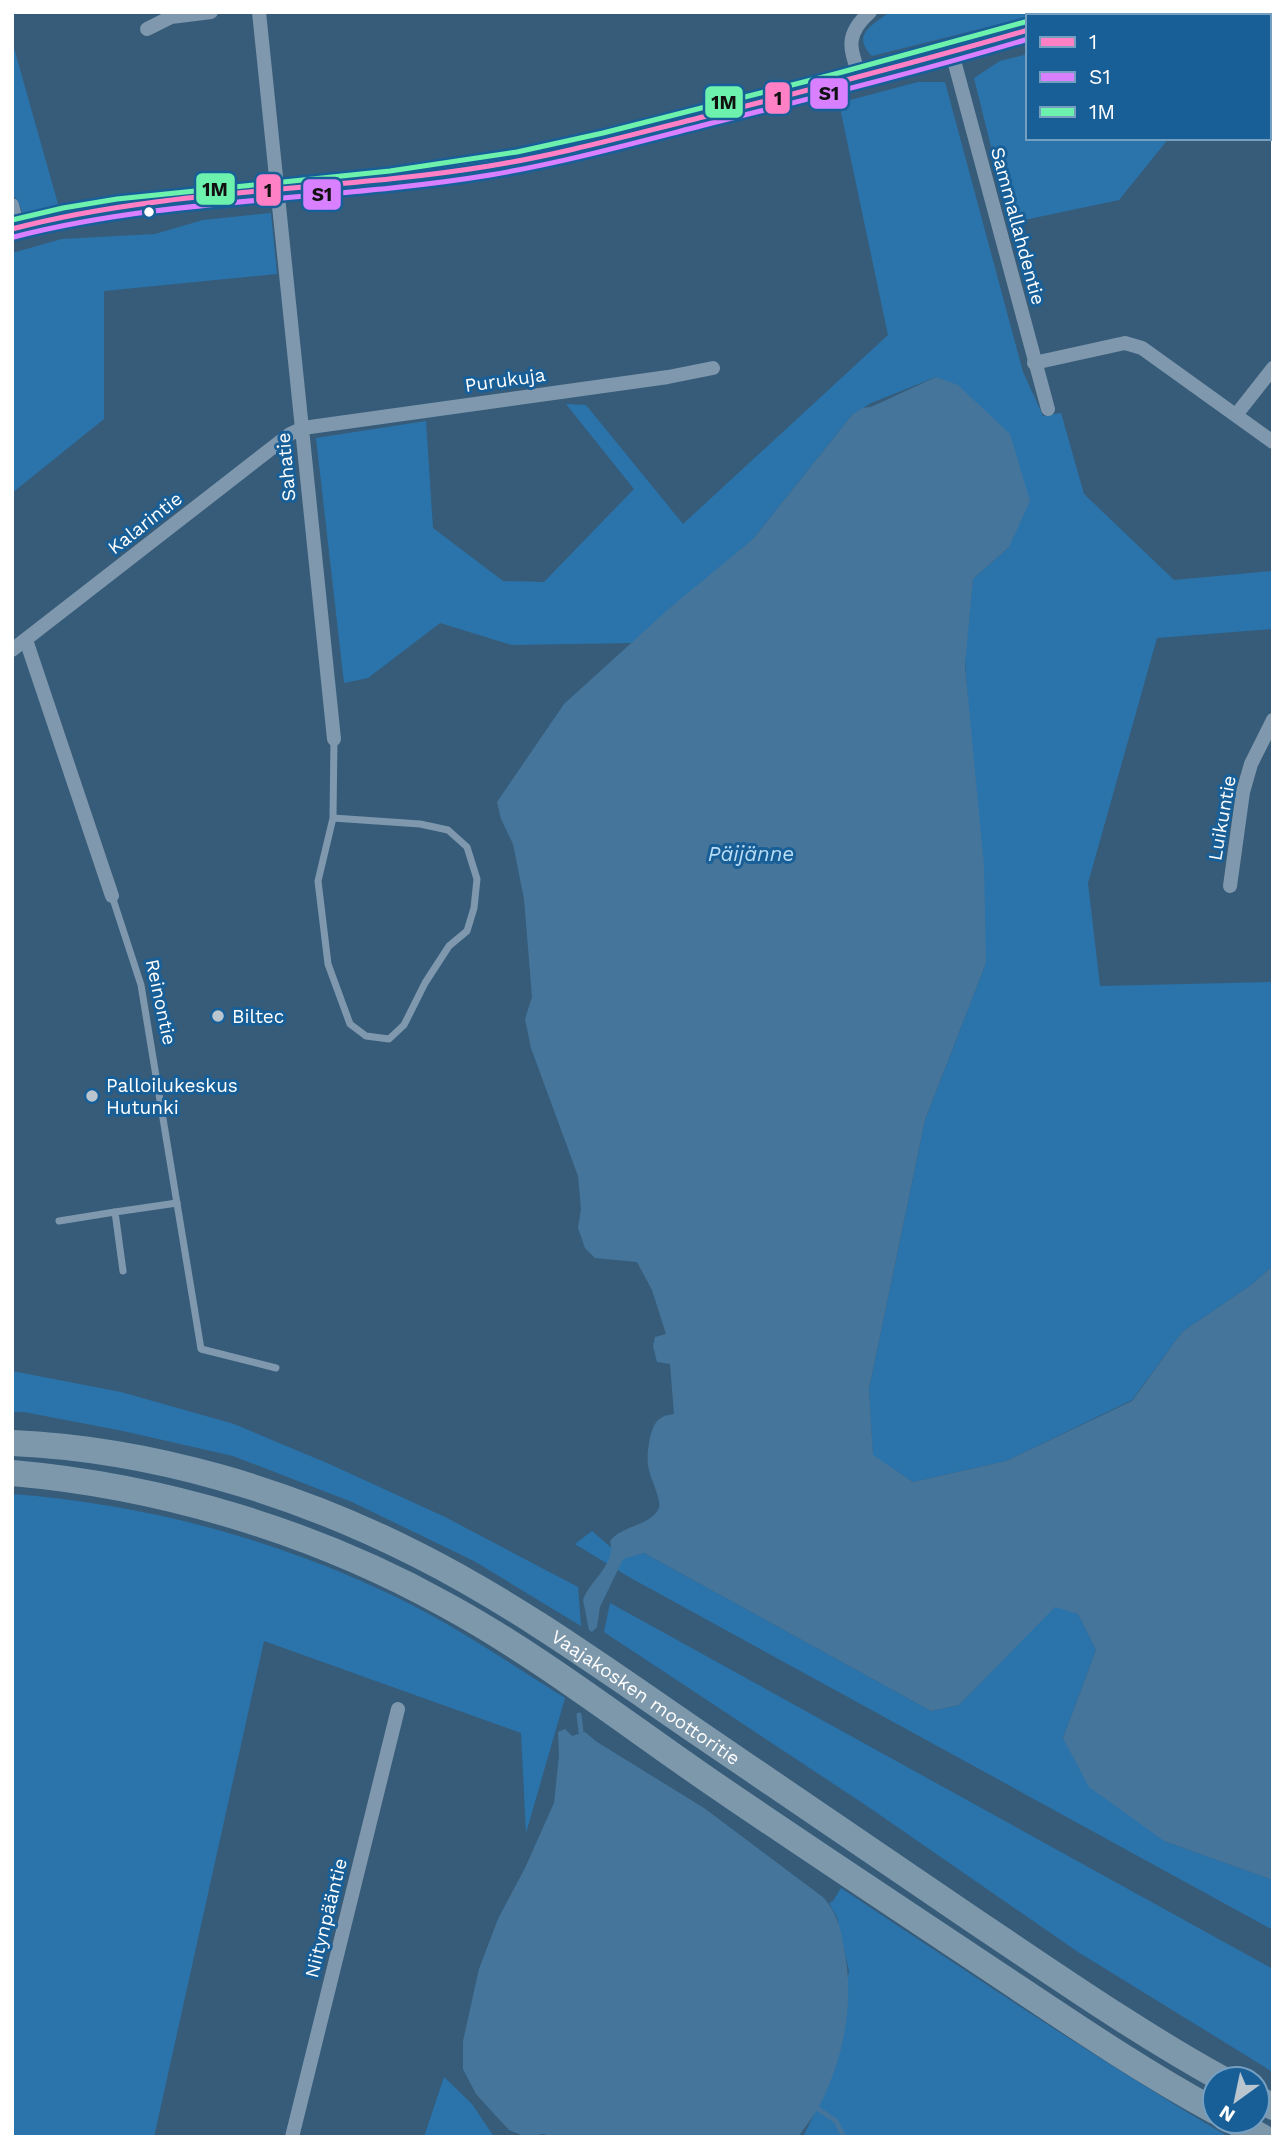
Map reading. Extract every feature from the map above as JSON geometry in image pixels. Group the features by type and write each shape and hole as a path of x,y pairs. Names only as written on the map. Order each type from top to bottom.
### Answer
{"highway":[{"name":"Vaajakosken moottoritie","path":"12,1443 117,1455 171,1465 306,1506 418,1555 582,1654 1077,1991 1201,2067"},
{"name":"Vaajakosken moottoritie","path":"12,1473 95,1482 154,1493 239,1518 353,1559 446,1604 516,1647 772,1824 1082,2030 1156,2078 1201,2103"}],"street":[{"path":"147,29 171,17 211,12"},
{"name":"Sahatie","path":"259,12 334,739"},
{"path":"860,76 851,38 859,22 870,12"},
{"path":"12,205 15,228 64,216 147,203 373,182 490,166 566,150 952,53 1026,31"},
{"name":"Sammallahdentie","path":"952,53 1048,409"},
{"path":"1034,363 1125,343 1142,348 1273,442"},
{"name":"Purukuja","path":"303,428 668,377 713,368"},
{"path":"1236,415 1273,368"},
{"name":"Kalarintie","path":"12,650 290,434 303,428"},
{"name":"Reinontie","path":"26,640 112,895"},
{"name":"Luikuntie","path":"1230,886 1243,792 1251,764 1273,720"},
{"name":"Niitynpääntie","path":"292,2137 398,1709"}],"lane":[{"path":"333,818 420,824 448,830 467,847 477,879 474,908 467,931 449,946 425,983 404,1026 389,1040 366,1037 350,1024 328,964 318,881 333,818 334,739"},
{"name":"Reinontie","path":"112,895 141,985 201,1349 276,1368"},
{"path":"59,1221 177,1203"},
{"path":"115,1212 123,1271"}],"shaded area":[{"path":"890,12 1048,12 1026,14 1026,18 872,56 863,42 866,31"},
{"path":"1136,12 1262,12 1261,14 1133,14"},
{"path":"12,41 58,204 23,215 12,193"},
{"path":"1026,54 1026,140 1167,140 1119,200 1010,223 974,78 1000,61"},
{"path":"918,82 945,82 1023,372 1043,416 1061,413 1084,494 1174,580 1273,571 1273,629 1157,638 1088,883 1100,986 1273,982 1273,1266 1251,1285 1182,1332 1132,1400 1006,1461 913,1482 873,1456 869,1389 925,1120 986,963 965,659 973,579 1009,547 936,377 871,403 852,415 753,539 633,643 512,645 440,623 368,678 344,683 316,438 426,421 433,528 503,581 544,582 634,489 566,404 586,405 683,524 888,335 839,103"},
{"path":"271,213 277,274 104,291 104,419 12,493 12,253 62,239 155,234 203,220"},
{"path":"12,1371 121,1392 234,1424 327,1463 445,1517 578,1587 581,1626 474,1561 352,1502 233,1456 123,1431 12,1412"},
{"path":"12,1494 111,1506 160,1516 209,1527 304,1558 351,1576 418,1608 565,1698 526,1833 521,1733 264,1641 154,2137 12,2137"},
{"path":"592,1531 623,1558 644,1553 931,1711 959,1705 1055,1606 1078,1614 1096,1650 1063,1738 1164,1841 1273,1880 1273,1930 629,1577 575,1544"},
{"path":"610,1603 1273,1969 1273,2072 1271,2065 1262,2065 1078,1952 867,1806 604,1632"},
{"path":"841,1888 985,1984 1201,2120 1201,2135 1229,2137 803,2137 826,2090 849,1971 837,1917 829,1903"},
{"path":"444,2077 472,2104 494,2137 424,2137"}],"water":[{"name":"Päijänne","path":"936,377 958,385 1010,434 1030,501 1009,547 973,579 965,665 984,866 986,963 925,1120 869,1389 873,1455 913,1482 1006,1461 1132,1401 1182,1332 1251,1285 1273,1266 1273,1880 1164,1841 1089,1787 1063,1738 1096,1650 1078,1614 1055,1607 959,1705 931,1711 644,1553 623,1559 600,1607 597,1627 592,1632 589,1630 583,1600 610,1557 610,1541 650,1518 659,1508 659,1499 649,1470 648,1451 655,1424 660,1418 674,1414 670,1364 657,1362 653,1346 655,1337 666,1334 652,1290 637,1262 595,1258 585,1248 578,1228 581,1209 578,1176 531,1048 525,1019 532,997 524,899 513,844 501,819 497,802 564,704 672,606 753,539 852,415 862,408 871,407"},
{"path":"565,1729 572,1736 585,1732 704,1808 824,1898 832,1909 843,1941 848,2008 841,2048 828,2087 818,2109 798,2137 556,2137 543,2134 526,2137 509,2130 476,2094 463,2069 463,2041 479,1969 498,1919 525,1868 554,1803 559,1756 558,1732"}],"waterway":[{"path":"579,1715 581,1732"},
{"path":"818,2109 836,2121 844,2137"}],"transit line":[{"name":"1M","path":"12,220 117,199 390,171 517,152 835,74 1025,22"},
{"name":"1","path":"12,229 130,206 370,181 517,161 790,95 1026,31"},
{"name":"S1","path":"14,237 132,214 371,190 519,170 834,92 1026,40"}],"place":[{"name":"Biltec","path":"218,1016"},
{"name":"Palloilukeskus Hutunki","path":"92,1096"}]}
